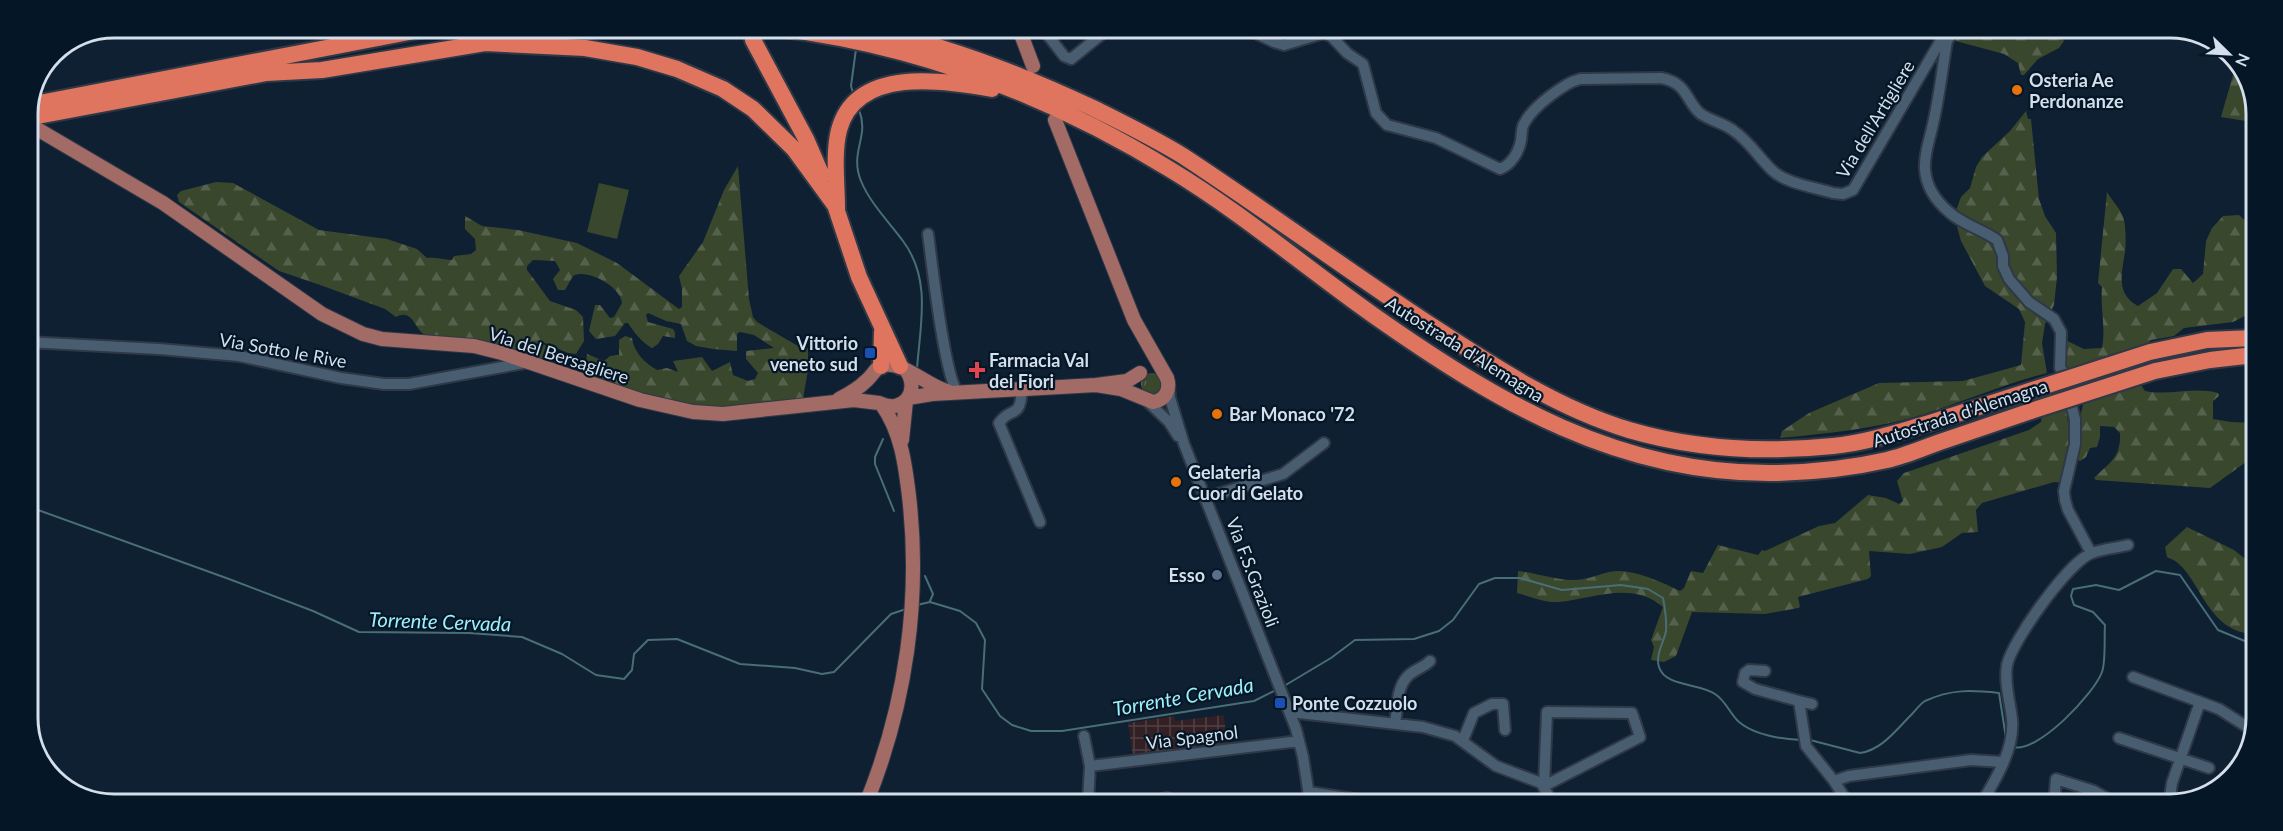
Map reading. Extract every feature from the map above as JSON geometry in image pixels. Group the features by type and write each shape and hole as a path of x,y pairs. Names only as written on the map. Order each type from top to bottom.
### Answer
{"highway":[{"path":"38,103 372,38"},
{"path":"37,116 374,52 462,38"},
{"name":"Autostrada d'Alemagna","path":"841,38 898,50 963,70 1048,104 1112,136 1173,171 1258,229 1374,316 1500,397 1535,417 1578,436 1665,462 1717,470 1776,473 1839,468 1890,460 2155,371 2210,360 2245,356"},
{"name":"Autostrada d'Alemagna","path":"905,38 956,51 1007,70 1118,121 1181,155 1508,376 1587,415 1670,440 1717,446 1772,449 1835,446 1883,437 2150,352 2206,340 2245,338"},
{"path":"753,40 806,139 837,208 859,277 882,331 903,368"},
{"path":"266,73 322,70 485,43 585,48 637,57 677,69 723,89 753,109 794,149 837,208"},
{"path":"837,208 839,130 848,111 866,94 892,84 929,80 999,90 1048,104"},
{"path":"876,371 882,331"}],"main road":[{"path":"1023,38 1034,66"},
{"name":"Via F.S.Grazioli","path":"1055,120 1141,334 1166,378"},
{"name":"Via del Bersagliere","path":"37,130 163,203 322,314 343,325 382,339 474,346 531,362 640,400 693,412 723,414 834,401 862,400 880,404"},
{"name":"Via F.S.Grazioli","path":"1141,334 1145,356 1141,372"},
{"path":"870,794 883,758 898,704 908,650 912,597 911,515 902,448 892,421 871,395 869,389 876,371 887,364 903,368 935,388 958,393"},
{"path":"902,448 907,400 912,388 912,381 903,368"},
{"path":"880,404 891,407 907,400 958,393 1127,381 1141,372 1155,368 1166,378 1166,395 1158,401 1143,399 1121,389 1096,385"},
{"name":"Via del Bersagliere","path":"834,401 852,393 876,371"},
{"path":"1141,372 1135,383 1143,399"}],"street":[{"path":"1050,38 1064,56 1071,59 1097,38"},
{"name":"Via dell'Artigliere","path":"1268,38 1284,45 1307,38"},
{"name":"Via dell'Artigliere","path":"1333,38 1347,53 1363,64 1376,113 1387,125 1436,138 1500,169 1513,159 1521,141 1524,122 1543,103 1572,82 1580,79 1661,78 1669,80 1685,91 1700,113 1737,132 1777,174 1833,193 1843,194 1853,190 1942,38"},
{"path":"1949,38 1926,150 1926,176 1935,198 1949,212 1962,222 1997,240 2003,256 2003,266 2009,279 2029,302 2054,319 2061,332 2060,368 2068,379 2073,395 2071,404 2075,418 2075,444 2064,491 2065,500 2091,553"},
{"path":"928,234 945,342 953,384 958,393"},
{"name":"Via Sotto le Rive","path":"37,343 239,356 341,378 384,384 409,384 531,362"},
{"name":"Via F.S.Grazioli","path":"1166,378 1184,444 1290,712 1299,741 1308,794"},
{"path":"1022,389 1021,406 999,423 1040,522"},
{"name":"Via F.S.Grazioli","path":"1143,399 1169,422 1184,444"},
{"path":"1205,498 1283,474 1323,443"},
{"path":"1986,794 2012,741 2012,717 2006,681 2011,651 2052,591 2075,563 2091,553 2128,545"},
{"path":"1395,723 1399,691 1402,685 1415,670 1422,669 1430,661"},
{"path":"1765,671 1749,670 1744,673 1743,682 1755,689 1812,704"},
{"path":"2133,676 2219,709 2245,726"},
{"path":"1799,701 1806,746 1842,794"},
{"path":"1463,740 1473,713 1497,702 1503,704 1505,730"},
{"path":"2170,794 2180,758 2200,702"},
{"path":"1290,712 1429,728 1463,740 1492,764 1544,786"},
{"path":"1544,786 1640,737 1632,713 1547,712 1544,786 1546,794"},
{"path":"1084,736 1090,766 1088,794"},
{"path":"2119,738 2209,768"},
{"name":"Via Spagnol","path":"1090,766 1299,741"},
{"path":"1834,781 1849,776 2005,757"},
{"path":"2055,794 2056,779 2101,794"}],"shaded area":[{"path":"1224,715 1227,746 1133,758 1128,723 1174,716 1175,721"}],"green space":[{"path":"1953,38 2062,38 2064,41 2059,48 2038,59 2024,75 2021,75 2018,63 2004,54 1952,40"},
{"path":"2233,75 2235,75 2244,98 2245,121 2221,117"},
{"path":"2026,111 2028,119 2031,119 2039,199 2045,216 2056,233 2057,277 2054,305 2045,324 2042,343 2047,373 1905,420 1851,430 1780,438 1782,431 1809,413 1879,383 1963,381 2021,365 2025,322 2019,309 1985,286 1961,241 1954,216 1961,197 1970,188 1976,167 1982,157 2010,131"},
{"path":"738,166 749,299 753,317 757,322 803,349 808,348 808,370 803,399 736,407 696,407 655,399 588,376 590,368 586,361 587,354 604,361 610,356 619,355 619,340 625,336 632,338 641,357 657,370 667,368 678,372 673,361 702,357 712,371 730,362 733,375 748,381 755,379 758,373 746,359 746,351 774,348 754,335 740,332 737,334 737,351 696,346 687,341 681,324 666,321 648,313 646,315 648,322 673,329 675,338 663,336 652,348 636,334 628,323 625,323 615,336 596,339 589,331 595,305 600,305 610,318 614,317 622,303 620,297 610,285 602,280 579,274 573,276 565,290 558,290 553,279 560,270 555,261 533,260 527,266 527,270 550,301 576,310 583,317 584,341 576,354 568,353 538,340 561,357 552,358 550,362 547,362 516,350 480,341 425,335 406,315 396,317 385,309 279,271 179,202 177,195 181,191 216,182 233,183 319,230 387,239 417,249 427,258 449,260 452,260 454,256 471,254 476,250 475,239 465,229 465,216 482,226 518,230 577,243 617,263 679,309 682,307 682,289 679,276 703,242 724,190"},
{"path":"599,183 629,190 617,239 587,232"},
{"path":"2107,192 2123,216 2125,224 2123,289 2131,301 2138,306 2157,293 2173,269 2181,269 2193,283 2203,274 2206,241 2212,228 2223,216 2239,215 2245,221 2245,316 2233,322 2184,328 2174,336 2151,340 2144,346 2070,369 2063,364 2061,338 2084,349 2102,348 2102,287 2098,283"},
{"path":"1152,373 1160,376 1163,384 1160,392 1152,395 1144,392 1141,384 1144,376"},
{"path":"2139,382 2145,391 2200,390 2218,393 2219,396 2213,401 2213,419 2246,423 2246,462 2210,488 2096,480 2094,478 2116,454 2119,448 2120,433 2114,427 2100,426 2097,447 2090,448 2086,457 2080,461 2077,459 2083,400"},
{"path":"2066,406 2070,441 2063,483 2054,482 1982,503 1976,510 1978,532 1962,533 1942,547 1910,554 1869,551 1871,576 1868,579 1798,597 1800,607 1798,608 1765,614 1692,612 1676,656 1664,662 1651,660 1654,647 1651,640 1663,607 1651,599 1638,594 1612,593 1553,602 1517,593 1518,571 1573,580 1617,571 1636,573 1680,591 1684,588 1691,571 1703,573 1718,545 1758,555 1762,550 1765,551 1819,526 1835,523 1868,495 1886,498 1899,504 1903,501 1897,481 1904,473 2029,430 2041,422 2042,414"},
{"path":"2187,527 2234,550 2246,559 2246,633 2235,630 2222,622 2187,573 2178,563 2167,557 2165,547"}],"waterway":[{"path":"854,96 851,86 856,49"},
{"path":"859,110 862,128 857,161 861,181 875,205 903,241 918,271 922,319 917,369"},
{"path":"883,439 875,457 875,464 894,511"},
{"name":"Torrente Cervada","path":"38,510 229,579 313,611 359,632 469,633 522,637 562,654 596,675 624,679 632,670 634,654 648,640 677,639 740,664 795,668 822,674 834,672 891,614 906,609"},
{"name":"Torrente Cervada","path":"2013,747 2023,747 2050,732 2077,707 2102,672 2105,625 2093,612 2074,605 2071,596 2073,589 2096,585 2119,590 2156,571 2180,575 2218,630 2246,641"},
{"path":"925,576 933,594 930,601"},
{"name":"Torrente Cervada","path":"1284,686 1331,658 1355,640 1414,639 1439,631 1453,620 1479,584 1495,578 1520,578 1562,590 1621,585 1648,589 1663,598 1666,631 1658,662 1659,667 1668,678 1715,694 1739,722 1753,731 1777,738 1801,740"},
{"name":"Torrente Cervada","path":"917,605 930,602 960,611 976,623 985,640 982,689 1000,716 1012,725 1031,731 1062,731 1254,701 1276,690"},
{"name":"Torrente Cervada","path":"1810,740 1860,753 1868,751 1889,738 1925,701 1952,692 1970,691 1999,693 2006,738"}],"place":[{"name":"Osteria Ae Perdonanze","path":"2017,90"},
{"name":"Vittorio veneto sud","path":"870,353"},
{"name":"Farmacia Val dei Fiori","path":"977,370"},
{"name":"Bar Monaco '72","path":"1217,414"},
{"name":"Gelateria Cuor di Gelato","path":"1176,482"},
{"name":"Esso","path":"1217,575"},
{"name":"Ponte Cozzuolo","path":"1280,703"}]}
